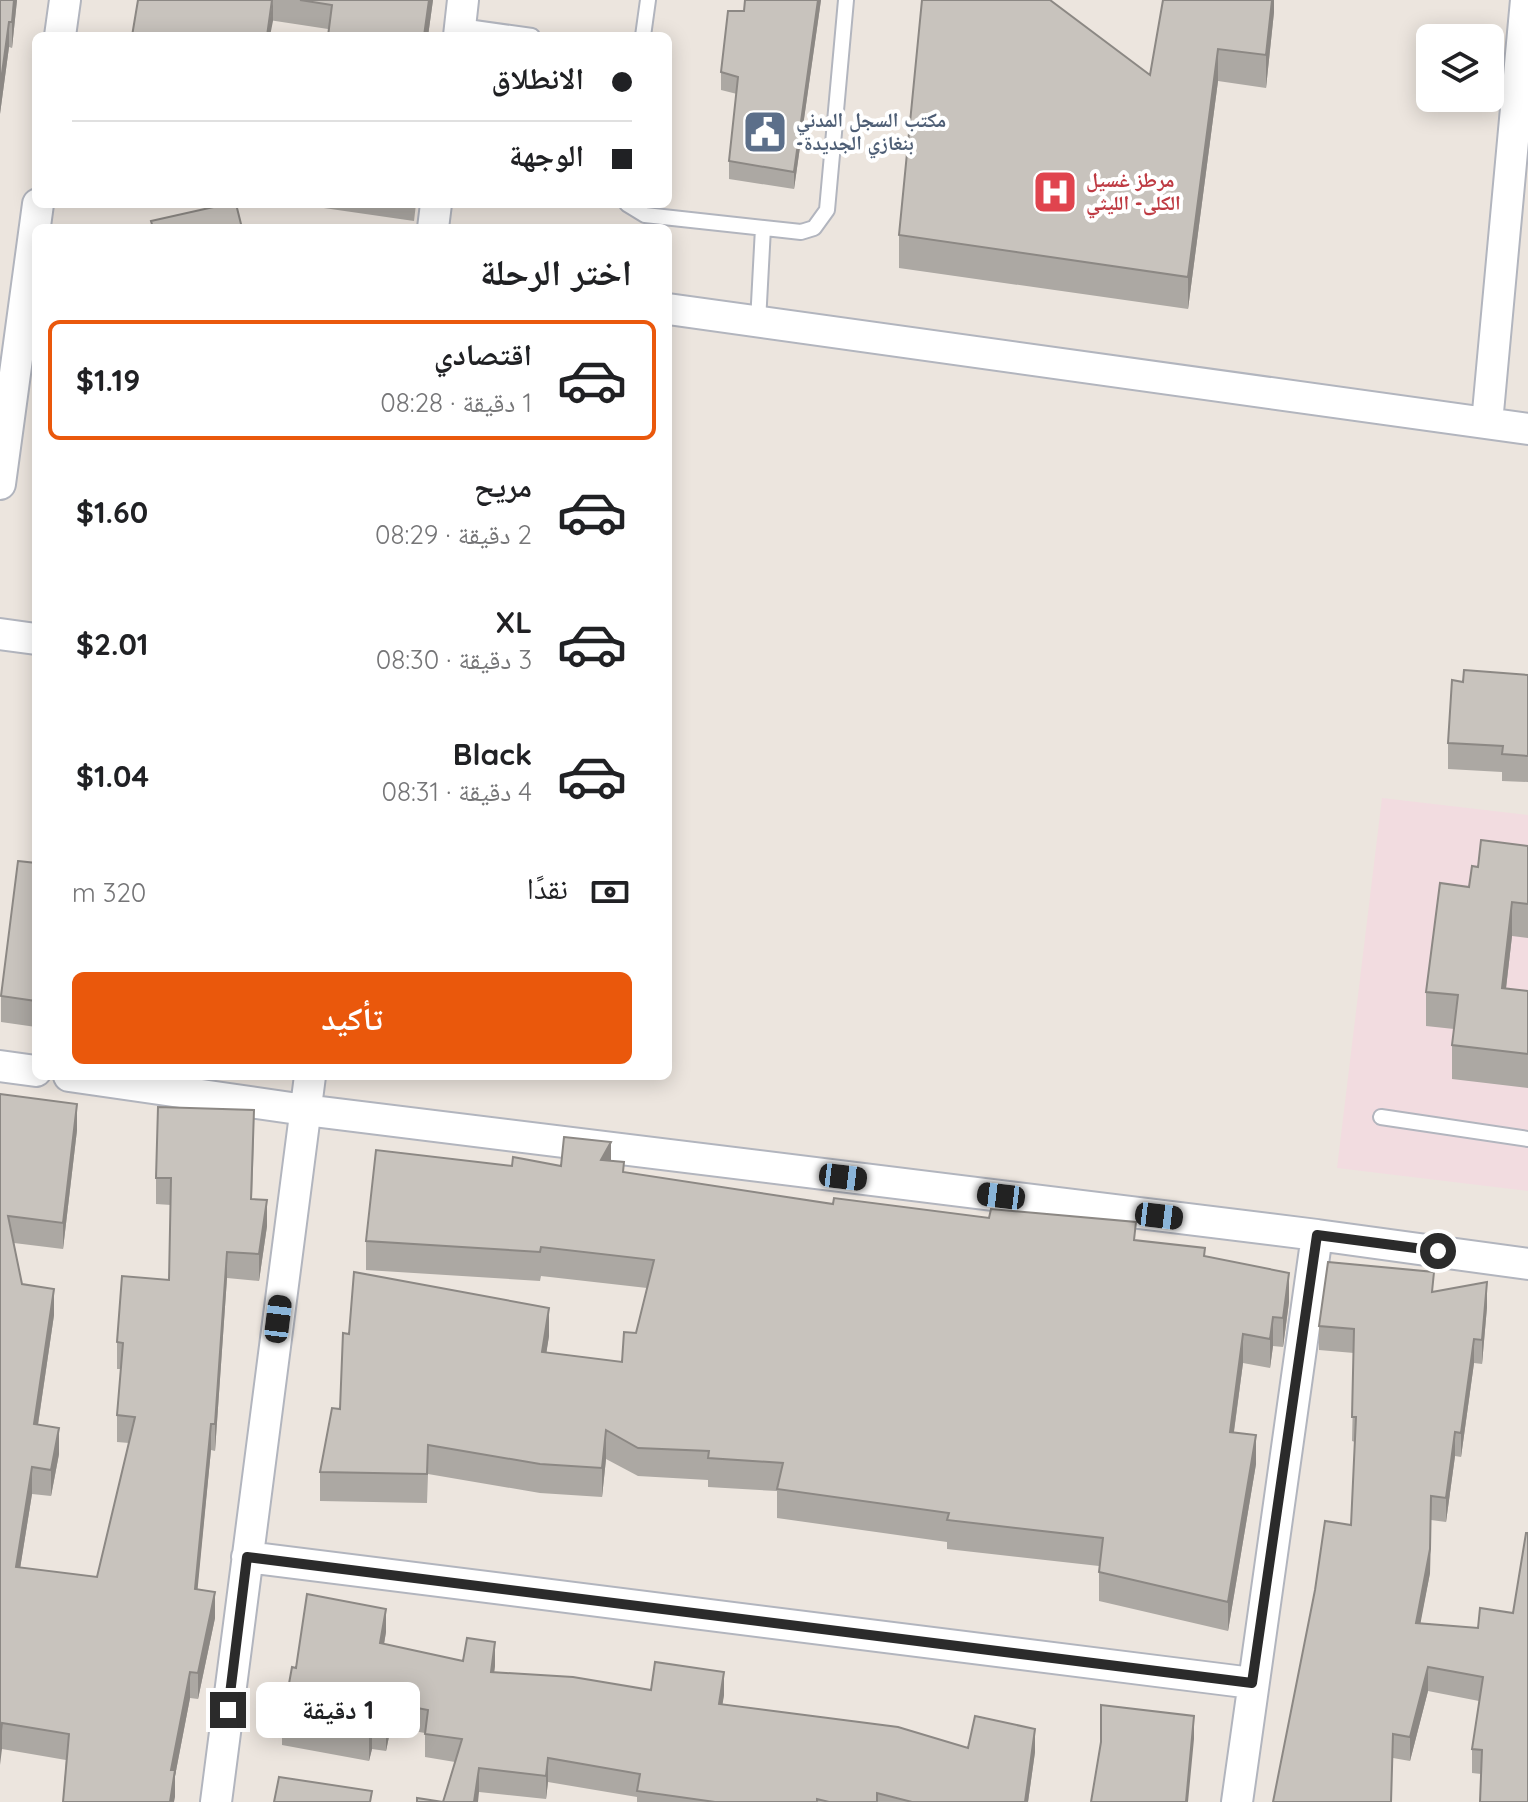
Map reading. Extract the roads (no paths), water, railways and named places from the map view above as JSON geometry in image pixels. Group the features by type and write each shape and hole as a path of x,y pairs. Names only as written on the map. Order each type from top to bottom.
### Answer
{"street":[{"path":"61,32 65,0"},
{"path":"1487,423 1526,0"},
{"path":"0,484 32,248"},
{"path":"672,310 1528,429"},
{"path":"0,634 32,638"},
{"path":"0,1066 32,1070"},
{"path":"97,1080 305,1110 1317,1235 1528,1264"},
{"path":"216,1802 309,1080"},
{"path":"1237,1802 1317,1235"},
{"path":"247,1557 1252,1683"}],"lane":[{"path":"644,32 648,0"},
{"path":"634,208 645,215 801,232 814,228 827,210 846,0"},
{"path":"461,21 513,32"},
{"path":"758,322 763,228"},
{"path":"1381,1117 1528,1139"}],"place":[{"name":"مكتب السجل المدني -بنغازي الجديدة","path":"765,132"},
{"name":"مرطز غسيل الكلى- الليثي","path":"1055,192"}]}
